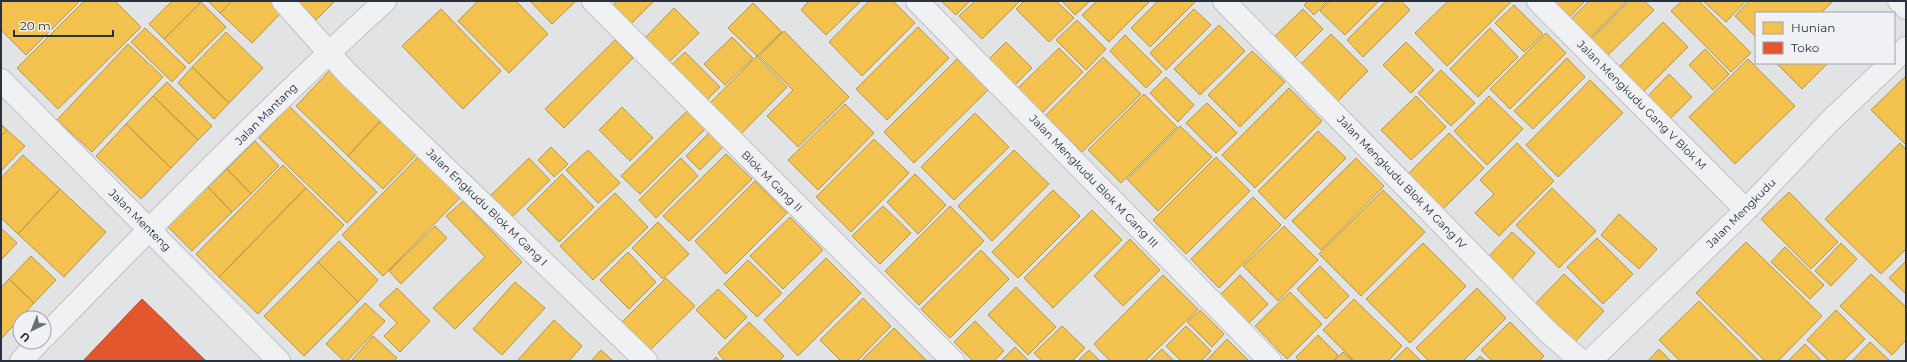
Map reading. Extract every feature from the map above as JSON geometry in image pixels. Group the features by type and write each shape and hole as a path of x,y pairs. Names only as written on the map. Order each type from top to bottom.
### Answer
{"street":[{"name":"Jalan Engkudu Blok M Gang I","path":"283,1 347,73 646,361"},
{"name":"Jalan Mantang","path":"52,329 149,229 329,52 385,1"},
{"name":"Blok M Gang II","path":"593,1 953,361"},
{"name":"Jalan Mengkudu Blok M Gang III","path":"917,1 1270,361"},
{"name":"Jalan Mengkudu Blok M Gang IV","path":"1224,1 1547,331 1581,361"},
{"name":"Jalan Mengkudu Gang V Blok M","path":"1538,1 1746,210"},
{"path":"1899,1 1906,8"},
{"path":"1895,59 1906,48"},
{"name":"Jalan Mengkudu","path":"1590,361 1746,210 1829,122 1890,64"},
{"name":"Jalan Menteng","path":"1,80 279,361"},
{"path":"21,361 31,350"}],"building: Hunian":[{"path":"1,1 80,1 26,55 1,30"},
{"path":"84,1 115,1 141,27 58,109 17,68"},
{"path":"172,1 201,2 164,39 149,24"},
{"path":"208,1 232,1 220,13"},
{"path":"232,1 273,1 283,11 252,43 220,13"},
{"path":"298,1 335,1 316,20"},
{"path":"478,1 516,1 548,34 509,73 458,21"},
{"path":"530,1 576,1 552,24"},
{"path":"617,1 654,1 631,24 612,6"},
{"path":"809,1 861,1 826,35 801,10"},
{"path":"869,1 893,1 915,23 862,76 829,42"},
{"path":"941,1 970,1 956,15"},
{"path":"975,1 1020,1 982,39 959,16"},
{"path":"1024,1 1056,1 1074,18 1049,42 1016,9"},
{"path":"1062,1 1088,1 1089,2 1075,15"},
{"path":"1097,1 1150,1 1109,42 1082,15"},
{"path":"1158,1 1196,1 1150,47 1131,28"},
{"path":"1308,1 1328,1 1314,15 1304,5"},
{"path":"1330,1 1379,1 1345,35 1320,11"},
{"path":"1386,1 1401,1 1410,10 1363,57 1347,40"},
{"path":"1448,1 1512,1 1447,66 1415,33"},
{"path":"1544,1 1585,1 1565,22"},
{"path":"1589,1 1627,1 1585,43 1566,24"},
{"path":"1629,1 1644,1 1654,10 1604,59 1587,43"},
{"path":"1682,1 1699,1 1751,53 1731,72 1671,11"},
{"path":"1703,1 1746,1 1726,22"},
{"path":"1749,1 1833,1 1822,12 1755,12 1755,36 1735,16"},
{"path":"201,2 226,27 189,64 164,39"},
{"path":"753,3 782,32 757,56 728,28"},
{"path":"1514,5 1543,34 1524,52 1495,23"},
{"path":"674,8 699,33 666,65 642,41"},
{"path":"441,9 501,71 463,109 402,46"},
{"path":"1194,9 1211,25 1166,70 1150,53"},
{"path":"1303,9 1323,29 1292,60 1272,39"},
{"path":"1077,20 1106,49 1086,70 1056,40"},
{"path":"1663,22 1688,47 1641,94 1617,69"},
{"path":"1219,25 1245,51 1200,95 1174,69"},
{"path":"918,27 949,58 887,120 856,89"},
{"path":"145,28 186,67 172,82 131,42"},
{"path":"1490,28 1518,57 1478,97 1450,69"},
{"path":"784,31 849,97 798,147 767,116 793,90 759,56"},
{"path":"226,32 263,68 229,103 192,67"},
{"path":"1546,33 1566,53 1510,109 1490,89"},
{"path":"1331,34 1368,71 1336,103 1299,66"},
{"path":"1125,35 1162,72 1146,88 1110,51"},
{"path":"732,37 753,58 725,85 704,64"},
{"path":"615,40 633,58 564,128 545,109"},
{"path":"1006,42 1032,68 1013,87 987,61"},
{"path":"1406,42 1434,70 1411,93 1383,65"},
{"path":"128,44 163,77 92,152 57,120"},
{"path":"1059,48 1083,72 1042,113 1018,88"},
{"path":"1705,49 1729,74 1713,90 1689,65"},
{"path":"1252,51 1285,82 1240,127 1208,95"},
{"path":"685,52 720,87 701,106 666,70"},
{"path":"757,56 787,87 738,137 707,106"},
{"path":"1103,57 1141,94 1082,152 1045,116"},
{"path":"1567,58 1585,77 1533,129 1514,111"},
{"path":"957,59 988,90 914,163 884,132"},
{"path":"1748,59 1795,106 1735,164 1689,117"},
{"path":"1777,64 1827,64 1802,89"},
{"path":"334,66 386,115 348,156 296,106"},
{"path":"192,67 229,103 214,119 178,83"},
{"path":"1441,70 1475,103 1451,126 1418,93"},
{"path":"1669,74 1692,97 1666,123 1644,100"},
{"path":"1906,76 1906,145 1871,110"},
{"path":"1166,77 1194,105 1178,122 1150,93"},
{"path":"1590,80 1623,113 1558,177 1526,145"},
{"path":"167,82 212,126 198,140 153,96"},
{"path":"1289,88 1322,121 1255,188 1222,155"},
{"path":"1144,94 1177,127 1121,183 1088,150"},
{"path":"153,96 198,140 171,168 126,124"},
{"path":"1416,96 1446,127 1411,160 1381,130"},
{"path":"1489,96 1523,129 1487,165 1454,131"},
{"path":"1207,103 1237,133 1216,153 1186,123"},
{"path":"845,104 874,133 818,190 788,160"},
{"path":"289,106 377,192 347,223 259,138"},
{"path":"622,107 653,138 630,161 599,130"},
{"path":"690,108 708,126 640,194 621,176"},
{"path":"975,113 1009,147 954,200 921,167"},
{"path":"386,115 422,149 383,189 348,156"},
{"path":"1,124 7,130 1,136"},
{"path":"126,124 171,168 141,199 96,156"},
{"path":"1180,126 1212,157 1158,211 1127,179"},
{"path":"7,130 25,146 1,171 1,136"},
{"path":"1318,131 1346,158 1285,219 1258,191"},
{"path":"709,133 723,147 700,170 686,156"},
{"path":"1449,133 1484,168 1440,212 1405,177"},
{"path":"874,139 909,173 851,232 816,197"},
{"path":"255,141 279,166 251,194 227,169"},
{"path":"1517,143 1554,181 1499,236 1475,213 1494,194 1480,180"},
{"path":"1900,143 1906,150 1906,249 1881,274 1825,219"},
{"path":"551,147 568,164 554,177 538,160"},
{"path":"588,150 620,183 598,203 566,170"},
{"path":"1014,150 1049,184 992,241 958,206"},
{"path":"726,154 752,179 689,241 663,216"},
{"path":"23,155 60,189 18,234 1,218 1,178"},
{"path":"419,156 461,197 383,276 342,235"},
{"path":"1216,157 1250,191 1186,254 1153,220"},
{"path":"529,158 550,180 508,221 487,199"},
{"path":"681,158 698,176 656,218 639,200"},
{"path":"1356,158 1384,186 1321,250 1292,221"},
{"path":"283,165 306,188 219,277 196,254"},
{"path":"227,169 251,194 232,212 208,187"},
{"path":"562,174 594,207 559,242 527,209"},
{"path":"915,174 946,205 918,234 887,202"},
{"path":"755,181 787,213 726,274 695,241"},
{"path":"208,187 232,212 192,251 167,226"},
{"path":"306,188 344,225 258,314 219,277"},
{"path":"1552,188 1596,231 1559,268 1516,225"},
{"path":"60,189 106,232 64,277 18,234"},
{"path":"1053,190 1080,216 1018,278 992,252"},
{"path":"1383,190 1425,232 1361,296 1319,254"},
{"path":"1789,192 1838,242 1811,269 1761,219"},
{"path":"615,193 648,227 593,280 560,246"},
{"path":"1253,197 1281,225 1219,288 1191,259"},
{"path":"463,201 522,262 455,329 433,308 485,257 446,216"},
{"path":"883,206 911,233 880,264 852,236"},
{"path":"950,206 984,241 919,305 885,271"},
{"path":"1092,210 1122,240 1053,308 1024,278"},
{"path":"1619,214 1657,249 1639,269 1601,235"},
{"path":"790,217 823,250 783,289 750,256"},
{"path":"658,222 689,254 663,279 632,248"},
{"path":"435,226 447,238 401,284 389,271"},
{"path":"1284,226 1318,260 1278,301 1243,266"},
{"path":"1,228 17,243 1,260"},
{"path":"1512,232 1535,253 1511,280 1487,258"},
{"path":"1597,238 1633,274 1603,304 1567,267"},
{"path":"1130,239 1160,270 1123,306 1094,276"},
{"path":"339,241 378,280 358,302 318,262"},
{"path":"1746,242 1822,316 1778,361 1765,361 1696,293"},
{"path":"1423,243 1466,286 1410,343 1366,299"},
{"path":"1841,243 1857,259 1831,286 1815,271"},
{"path":"1785,247 1824,285 1810,299 1771,262"},
{"path":"981,250 1009,279 950,338 921,309"},
{"path":"628,252 656,282 629,309 600,280"},
{"path":"31,256 56,280 34,303 9,279"},
{"path":"826,258 861,293 798,356 764,320"},
{"path":"748,260 782,293 757,317 724,284"},
{"path":"1906,261 1906,294 1889,278"},
{"path":"318,262 358,302 304,356 264,316"},
{"path":"1320,266 1349,296 1326,319 1297,289"},
{"path":"1564,274 1604,311 1572,345 1532,307"},
{"path":"1871,274 1906,307 1906,340 1892,355 1840,306"},
{"path":"1163,275 1198,309 1145,361 1110,361 1094,344"},
{"path":"1240,275 1268,304 1247,325 1218,297"},
{"path":"666,278 695,306 644,356 616,328"},
{"path":"9,279 34,303 28,310 12,310 12,327 1,339 1,288"},
{"path":"515,282 545,308 502,355 473,329"},
{"path":"1016,287 1056,327 1028,355 988,315"},
{"path":"397,288 430,321 400,352 384,336 397,323 379,305"},
{"path":"1477,288 1506,318 1463,361 1429,361 1416,348"},
{"path":"718,289 747,317 725,339 696,310"},
{"path":"1290,292 1322,324 1287,359 1255,326"},
{"path":"863,298 891,326 857,361 841,361 820,340"},
{"path":"1354,299 1402,346 1388,361 1354,361 1323,330"},
{"path":"1699,301 1759,361 1680,361 1659,340"},
{"path":"365,303 385,321 347,361 344,361 326,344"},
{"path":"1200,310 1224,334 1212,347 1187,322"},
{"path":"1836,310 1865,339 1843,361 1829,361 1807,340"},
{"path":"554,320 582,346 569,361 517,361"},
{"path":"975,321 1004,351 994,361 973,361 954,342"},
{"path":"749,322 784,356 779,361 725,361 718,353"},
{"path":"1510,322 1544,356 1539,361 1492,361 1481,350"},
{"path":"1062,326 1085,348 1072,361 1042,361 1034,353"},
{"path":"1186,326 1211,351 1201,361 1181,361 1166,346"},
{"path":"894,328 927,361 861,361"},
{"path":"1318,335 1338,355 1333,361 1299,361 1296,357"},
{"path":"373,336 397,358 394,361 351,361"},
{"path":"1227,339 1249,361 1206,361"},
{"path":"1870,342 1890,361 1852,361"},
{"path":"1805,344 1822,361 1788,361"},
{"path":"1015,347 1029,361 1001,361"},
{"path":"1407,347 1421,361 1393,361"},
{"path":"1162,349 1174,361 1150,361"},
{"path":"1659,349 1671,361 1648,361"},
{"path":"601,350 613,361 591,361"},
{"path":"1089,350 1100,361 1078,361"},
{"path":"1343,352 1353,361 1334,361"},
{"path":"1480,356 1486,361 1475,361"},
{"path":"716,357 720,361 712,361"}],"building: Toko":[{"path":"142,299 206,361 83,361"}]}
